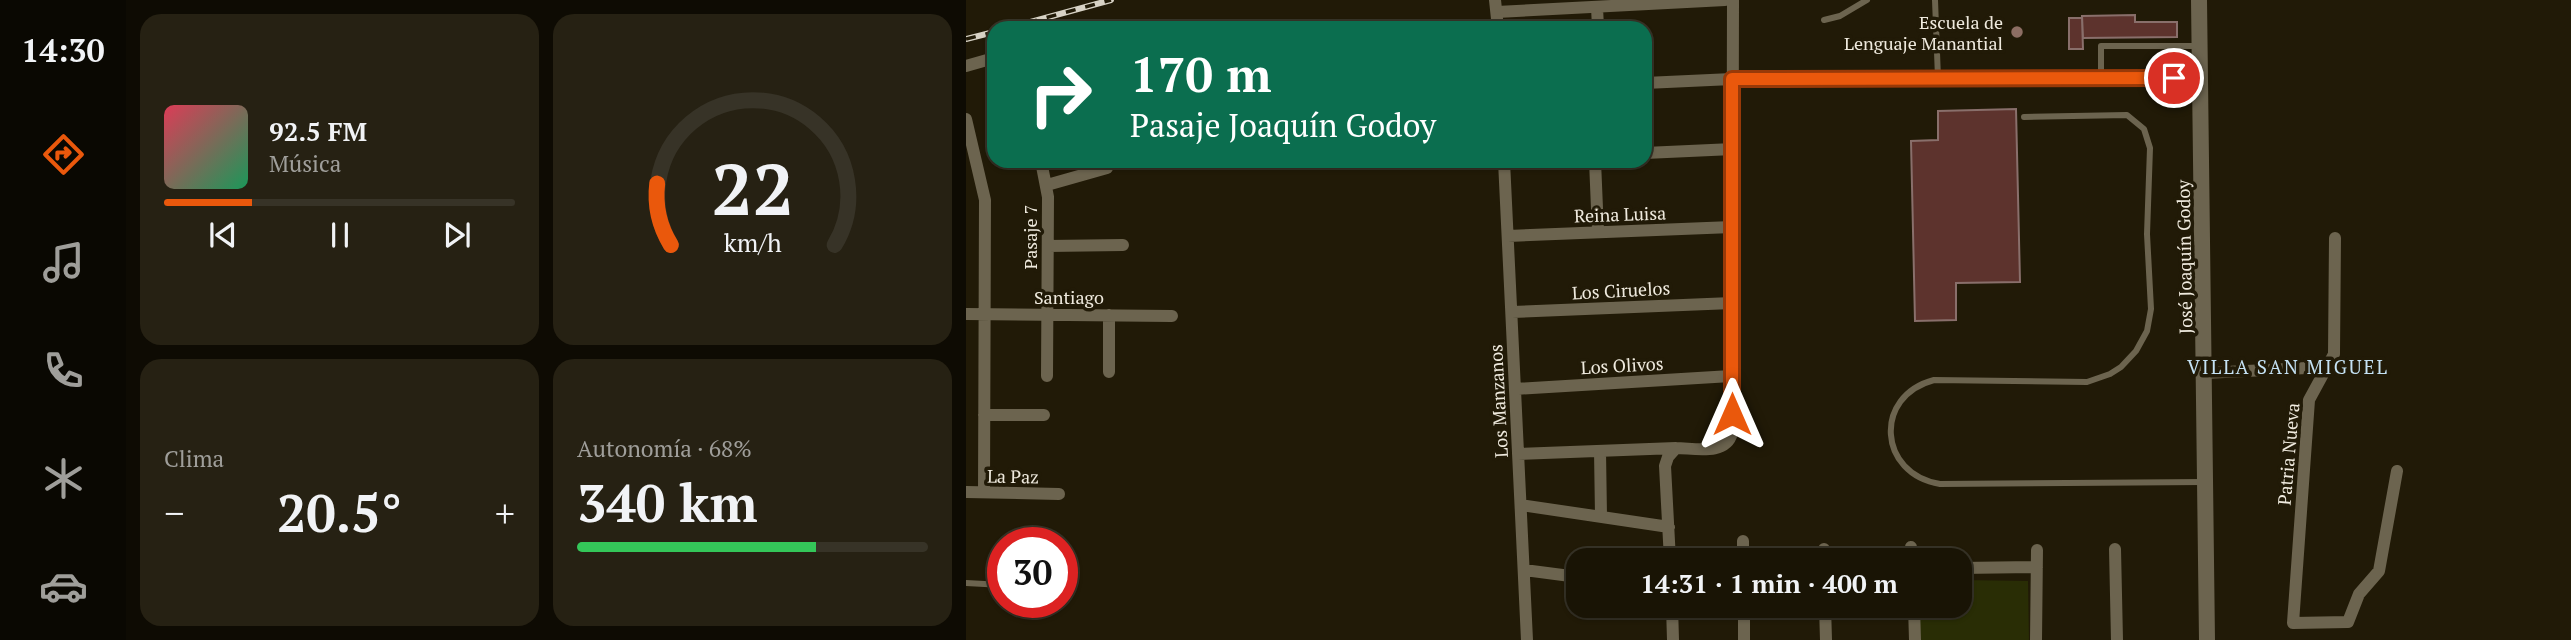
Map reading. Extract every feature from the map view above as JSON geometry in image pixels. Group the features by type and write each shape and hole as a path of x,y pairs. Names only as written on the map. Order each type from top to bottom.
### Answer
{"street":[{"path":"1496,6 1597,7 1725,0"},
{"path":"1518,454 1720,448 1727,444 1732,433 1733,0"},
{"name":"José Joaquín Godoy","path":"2199,0 2207,640"},
{"path":"1597,7 1598,21"},
{"path":"966,66 987,60"},
{"path":"1652,83 1732,79 2201,77"},
{"path":"966,119 985,200 984,492"},
{"path":"1652,153 1733,149"},
{"name":"Pasaje 7","path":"1042,168 1046,186 1048,246 1047,376"},
{"path":"1046,186 1107,168"},
{"name":"Los Manzanos","path":"1506,168 1518,454 1530,640"},
{"path":"1595,168 1598,232"},
{"name":"Reina Luisa","path":"1508,236 1732,227"},
{"name":"Patria Nueva","path":"2335,238 2334,354 2309,400 2293,623 2348,622 2359,594 2379,571 2397,471"},
{"path":"1048,246 1123,245"},
{"name":"Los Ciruelos","path":"1512,312 1732,303"},
{"name":"Santiago","path":"966,314 1172,316"},
{"path":"1109,315 1109,372"},
{"path":"2204,373 2328,367"},
{"name":"Los Olivos","path":"1515,389 1731,376"},
{"path":"984,415 1044,415"},
{"path":"1670,548 1665,466 1668,457 1676,449"},
{"path":"1600,451 1601,516"},
{"name":"La Paz","path":"966,492 1059,494"},
{"path":"1521,505 1669,527"},
{"path":"1743,541 1743,548"},
{"path":"2115,549 2117,640"},
{"path":"2036,640 2037,550"},
{"path":"1972,568 2037,567"},
{"path":"1524,569 1566,575"},
{"path":"1672,618 1673,640"},
{"path":"1744,618 1744,640"},
{"path":"1825,618 1826,640"},
{"path":"1914,618 1915,640"}],"lane":[{"path":"1825,20 1840,16 1867,0"},
{"path":"1935,0 1938,78"},
{"path":"2101,78 2101,46 2201,46"},
{"path":"2024,117 2127,115 2140,123 2148,135 2151,148 2147,234 2151,309 2147,331 2129,360 2099,379 2074,383 1934,380 1917,386 1903,398 1894,414 1891,432 1899,460 1921,479 1940,484 2206,482"},
{"path":"966,583 987,584"}],"green space":[{"path":"1972,580 2028,581 2029,640 1917,640 1917,618 1972,618"}],"building":[{"path":"2135,15 2135,22 2177,22 2177,37 2083,38 2082,16"},
{"path":"2069,18 2082,18 2083,49 2069,49"},
{"path":"2016,109 2020,282 1956,283 1956,320 1915,321 1911,141 1938,140 1938,111"}],"railway":[{"path":"1034,21 1111,0"},
{"path":"966,39 987,34"}],"place":[{"name":"Escuela de Lenguaje Manantial","path":"2017,32"}],"district":[{"name":"VILLA SAN MIGUEL","path":"2288,366"}],"route":[{"path":"1732,414 1732,79 2174,78"}]}
